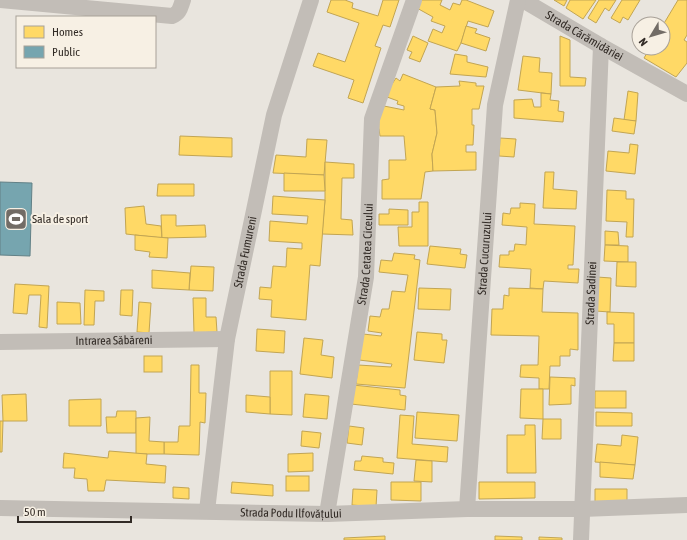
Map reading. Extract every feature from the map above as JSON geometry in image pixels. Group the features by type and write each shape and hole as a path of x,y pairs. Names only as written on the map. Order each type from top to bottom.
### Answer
{"street":[{"path":"0,0 172,16 177,14 180,10 183,0"},
{"name":"Strada Fumureni","path":"207,511 227,339 274,115 311,0"},
{"name":"Strada Cetatea Ciceului","path":"327,514 366,277 372,119 414,0"},
{"name":"Strada Cucuruzului","path":"468,509 495,105 518,0"},
{"name":"Strada Cărămidăriei","path":"523,0 687,94"},
{"name":"Strada Sadinei","path":"581,540 601,46"},
{"name":"Intrarea Săbăreni","path":"0,342 227,339"},
{"name":"Strada Podu Ilfovățului","path":"0,508 327,514 468,509 582,509 687,505"}],"building: Homes":[{"path":"331,0 345,0 353,3 352,8 378,16 383,0 399,0 390,27 383,25 375,46 381,48 363,103 348,98 354,80 313,66 318,53 345,62 359,23 327,12"},
{"path":"418,0 442,0 440,5 450,10 453,3 460,5 462,0 466,0 494,11 488,27 468,21 457,51 428,41 433,29 442,33 445,26 431,21 433,17 415,7"},
{"path":"554,0 567,0 564,6"},
{"path":"570,0 596,0 583,19 566,8"},
{"path":"599,0 616,0 609,11 605,8 596,23 588,18"},
{"path":"622,0 640,0 628,20 623,17 620,23 611,18"},
{"path":"678,0 687,0 687,35 684,40 687,42 687,63 676,77 644,58 645,56 671,56 671,16 668,16"},
{"path":"466,26 477,29 475,33 490,38 486,51 461,43"},
{"path":"413,36 428,43 420,62 409,58 412,52 407,50"},
{"path":"560,36 570,40 570,77 586,78 585,86 560,86"},
{"path":"455,54 467,56 467,62 488,67 486,77 450,74"},
{"path":"523,56 540,58 539,72 552,73 551,94 518,90"},
{"path":"403,74 436,87 430,109 435,110 437,133 432,154 433,171 425,172 421,199 382,199 382,180 389,179 389,160 406,160 404,136 380,136 379,129 376,125 384,106 404,110 404,106 397,104 398,101 387,97 390,87 396,78 400,81"},
{"path":"459,81 476,83 476,86 484,86 479,109 472,109 472,125 474,125 473,145 466,145 466,152 476,152 476,170 433,171 432,154 437,133 435,110 430,109 436,87 460,86"},
{"path":"628,91 638,93 636,121 624,120"},
{"path":"541,93 551,94 550,100 559,101 558,111 564,112 563,122 514,118 514,100 532,99 534,107 541,107"},
{"path":"614,118 636,121 634,134 612,131"},
{"path":"180,136 232,138 232,157 179,155"},
{"path":"500,138 516,139 514,157 499,156"},
{"path":"307,139 327,140 324,175 273,173 276,155 306,157"},
{"path":"630,144 638,145 635,174 606,171 608,151 629,153"},
{"path":"325,162 354,164 354,178 342,178 341,219 352,220 353,235 322,234 325,200"},
{"path":"545,172 554,172 553,189 577,191 576,209 543,208"},
{"path":"284,173 324,175 325,191 284,191"},
{"path":"158,184 194,184 194,196 157,196"},
{"path":"607,190 626,191 626,199 634,199 633,237 626,237 627,222 606,221"},
{"path":"273,196 325,200 320,266 310,265 306,320 271,317 272,300 259,299 260,287 271,288 273,266 286,267 287,248 302,249 302,243 269,241 270,221 307,224 308,216 272,214"},
{"path":"419,202 428,202 428,246 399,246 398,227 412,227 412,212 419,212"},
{"path":"520,203 535,204 534,224 575,226 573,265 568,265 568,269 579,269 578,283 544,281 543,289 530,288 531,269 499,267 500,255 509,255 509,251 514,251 515,244 526,245 527,227 502,225 503,213 510,214 511,208 520,208"},
{"path":"144,206 146,224 161,226 162,238 126,234 125,208"},
{"path":"389,209 408,210 408,225 379,225 379,214 389,214"},
{"path":"161,215 176,215 176,226 205,225 206,237 162,238"},
{"path":"605,231 618,232 619,245 605,245"},
{"path":"135,235 168,238 167,258 149,257 150,252 135,250"},
{"path":"605,245 628,246 628,262 604,261"},
{"path":"430,246 461,249 460,254 467,255 465,268 427,264"},
{"path":"394,253 415,255 414,259 420,260 405,388 356,384 358,365 391,367 392,364 359,360 363,334 381,336 382,333 368,331 370,316 380,317 382,309 389,309 392,291 405,292 408,275 379,272 381,260 392,261"},
{"path":"617,262 636,262 636,287 616,286"},
{"path":"191,266 214,267 213,291 189,290"},
{"path":"152,270 190,273 189,290 152,288"},
{"path":"597,277 611,278 610,312 595,311"},
{"path":"15,284 49,286 47,328 39,327 41,295 29,295 27,314 13,313"},
{"path":"419,288 451,289 450,310 418,309"},
{"path":"509,288 543,289 542,312 578,313 578,350 570,349 570,356 560,356 560,366 550,366 549,389 539,389 539,378 520,377 521,365 538,365 539,336 491,335 492,309 503,309 504,295 509,296"},
{"path":"85,290 104,291 104,301 95,301 94,325 84,325"},
{"path":"121,290 133,290 132,316 120,315"},
{"path":"193,298 206,298 206,317 216,317 217,332 194,333"},
{"path":"57,302 80,303 81,324 57,324"},
{"path":"139,302 151,303 149,333 137,332"},
{"path":"607,312 634,313 634,343 614,343 614,324 607,324"},
{"path":"257,329 285,331 284,353 256,351"},
{"path":"417,332 442,334 442,340 447,340 444,363 414,360"},
{"path":"304,338 323,340 321,355 334,357 332,378 300,374"},
{"path":"614,343 634,343 634,361 613,361"},
{"path":"144,356 162,356 162,372 144,372"},
{"path":"191,365 199,365 199,393 206,393 205,423 200,422 199,455 164,454 164,442 178,442 179,426 190,426"},
{"path":"270,371 292,371 292,415 270,414"},
{"path":"550,377 575,378 575,386 571,385 571,404 549,405"},
{"path":"353,385 400,390 400,395 406,396 405,410 351,404"},
{"path":"521,389 543,389 543,419 520,418"},
{"path":"595,391 626,391 626,408 595,408"},
{"path":"26,394 27,421 3,421 2,395"},
{"path":"305,394 329,396 327,419 303,417"},
{"path":"246,395 270,397 270,414 246,412"},
{"path":"101,399 101,426 69,426 69,400"},
{"path":"117,411 136,411 136,433 107,433 106,417 116,417"},
{"path":"417,412 459,415 457,441 415,438"},
{"path":"596,412 632,413 632,426 596,426"},
{"path":"400,415 414,416 412,444 448,447 447,462 397,458"},
{"path":"150,417 149,441 164,442 164,454 136,454 136,418"},
{"path":"543,419 561,419 561,439 542,439"},
{"path":"0,421 3,421 2,452 0,452"},
{"path":"525,425 535,425 536,473 507,473 507,435 525,435"},
{"path":"349,426 364,428 362,445 347,443"},
{"path":"302,431 321,433 319,448 301,446"},
{"path":"622,435 638,437 635,465 595,462 597,444 621,446"},
{"path":"109,451 147,454 146,464 166,466 165,483 106,480 104,491 88,491 87,479 74,478 75,468 63,468 64,453 108,458"},
{"path":"313,453 313,471 288,472 288,454"},
{"path":"362,456 383,458 383,462 394,463 393,474 354,470 355,461 361,461"},
{"path":"416,460 432,461 432,482 414,481"},
{"path":"600,462 635,465 633,479 600,477"},
{"path":"286,476 309,476 309,491 286,491"},
{"path":"232,482 273,485 273,496 231,493"},
{"path":"391,482 421,482 421,501 391,500"},
{"path":"479,482 535,482 535,498 479,499"},
{"path":"173,487 189,488 189,499 173,498"},
{"path":"353,489 377,490 376,507 352,505"},
{"path":"595,489 627,489 627,507 595,506"},
{"path":"385,536 385,540 344,540 344,538"},
{"path":"495,536 522,537 522,540 495,540"},
{"path":"539,537 562,538 562,540 539,540"}],"building: Public":[{"name":"Sala de sport","path":"0,182 32,183 30,256 0,255"}],"place":[{"name":"Sala de sport","path":"16,219"}]}
